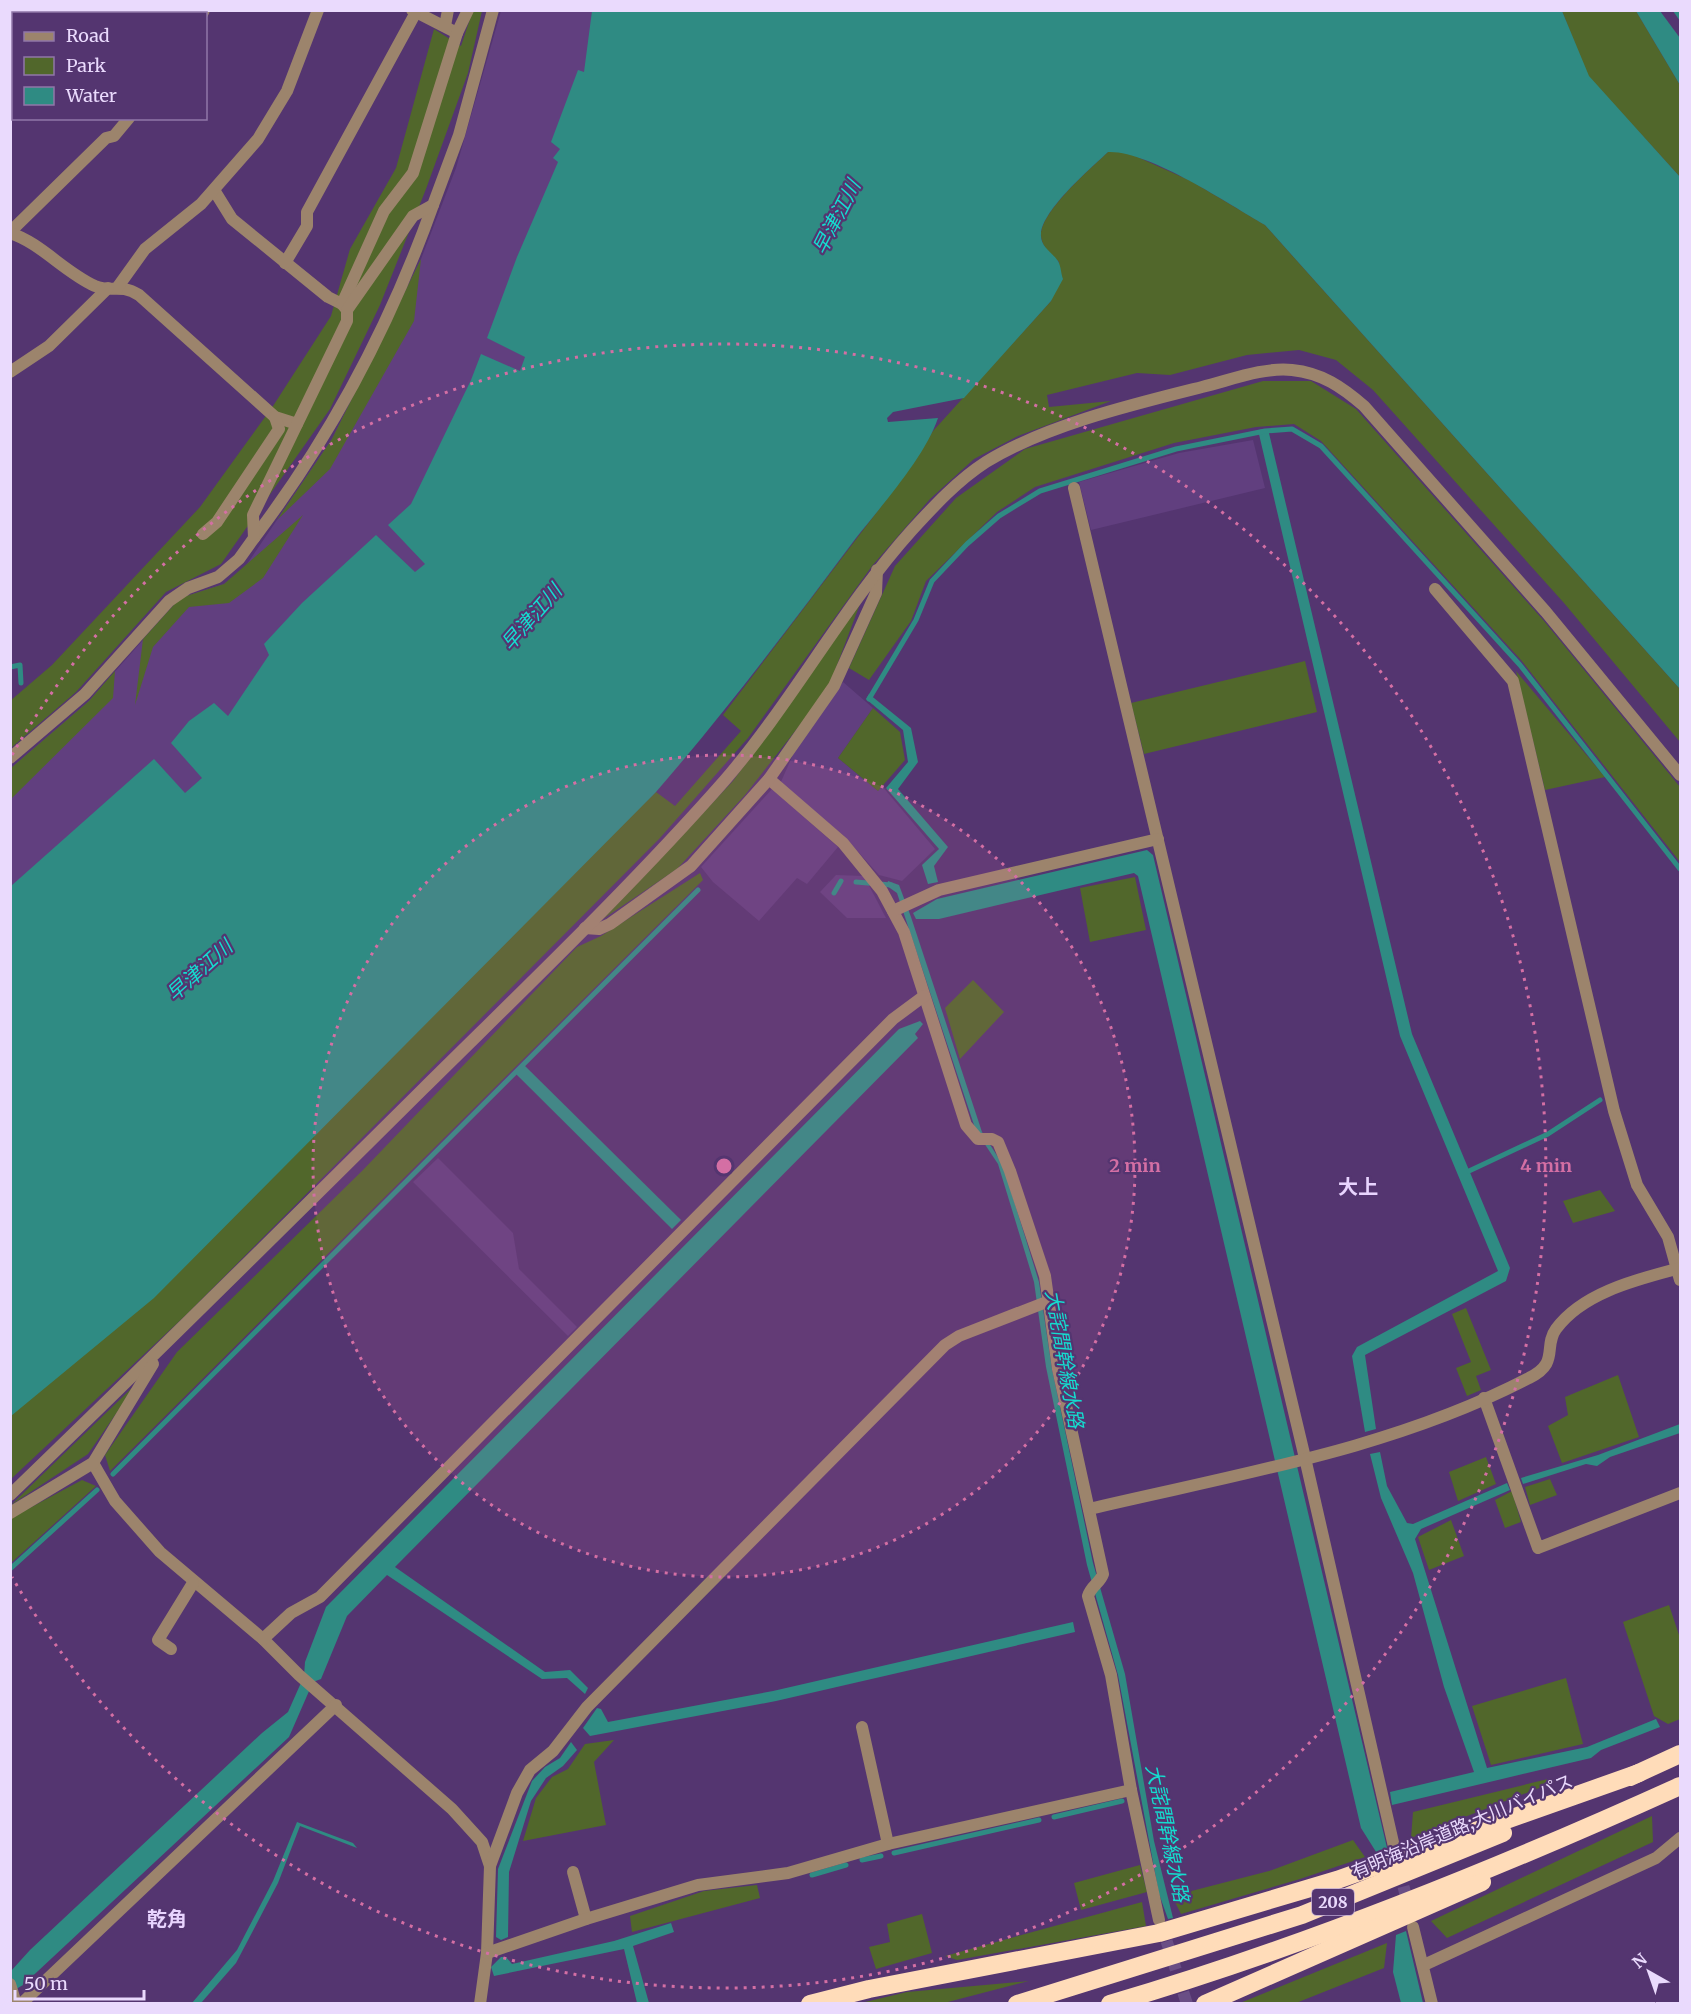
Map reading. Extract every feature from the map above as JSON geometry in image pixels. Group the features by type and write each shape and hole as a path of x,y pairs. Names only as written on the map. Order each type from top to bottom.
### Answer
{"highway":[{"name":"有明海沿岸道路;大川バイパス","path":"1017,2004 1302,1915 1456,1854 1680,1754"},
{"path":"810,2004 869,1989 1159,1933 1337,1880 1639,1773"},
{"name":"208","path":"1110,2004 1312,1936 1465,1877 1680,1786"},
{"path":"1205,2004 1461,1892 1648,1801"}],"street":[{"path":"10,372 49,346 112,288 145,249 214,190 258,139 281,100 318,10"},
{"path":"445,26 448,10"},
{"path":"254,538 253,515 347,321 344,307 384,211 413,173 458,33 468,10"},
{"path":"10,758 85,694 169,601 188,588 218,577 239,559 288,493 334,418 394,300 459,135 493,10"},
{"path":"285,263 307,226 307,212 414,12 458,33"},
{"path":"127,120 114,136 106,138 10,233 20,236 71,273 97,287 126,287 139,296 274,417 297,424"},
{"path":"214,190 232,219 328,297 344,307"},
{"path":"344,307 413,216 433,205"},
{"path":"10,1495 163,1348 585,928 726,778 772,720 877,569 957,485 986,462 1030,439 1141,402 1253,374 1287,369 1312,373 1339,385 1364,406 1546,612 1680,776"},
{"path":"203,534 216,522 279,429 274,417"},
{"path":"1074,488 1305,1458 1395,1851"},
{"path":"585,928 599,929 610,924 691,866 769,779 834,686 876,593 877,569"},
{"path":"1089,1509 1385,1437 1484,1398 1541,1371 1549,1360 1555,1331 1576,1310 1610,1290 1679,1272 1664,1228 1637,1185 1614,1111 1513,681 1435,589"},
{"path":"769,779 843,843 882,891 900,907 904,932 966,1125 978,1139 993,1139 998,1142 1010,1171 1045,1276 1058,1369 1103,1574 1101,1579 1090,1588 1088,1596 1111,1675 1131,1791 1159,1920"},
{"path":"900,907 939,890 1158,839"},
{"path":"263,1639 291,1613 320,1597 893,1019 924,996"},
{"path":"480,2004 487,1953 490,1866 517,1793 530,1770 552,1751 587,1707 945,1345 959,1336 1049,1300"},
{"path":"10,1512 93,1463 163,1348"},
{"path":"1484,1398 1538,1548 1680,1493"},
{"path":"93,1463 115,1501 160,1552 193,1583 263,1639 299,1675 472,1829 482,1842 490,1866"},
{"path":"171,1649 159,1640 193,1583"},
{"path":"15,1997 336,1706"},
{"path":"862,1727 888,1844"},
{"path":"487,1953 586,1919 698,1885 788,1874 888,1844 1131,1791"},
{"path":"1424,1965 1656,1858 1680,1838"},
{"path":"573,1872 586,1919"},
{"path":"1413,1928 1432,2004"}],"shaded area":[{"path":"11,10 65,11 66,12 12,12 11,96"},
{"path":"501,11 865,11 715,352 11,1076 11,768 89,701 180,598 224,584 245,567 332,439 421,259 456,168"},
{"path":"1253,440 1265,488 1091,530 1079,482 1179,453"},
{"path":"843,682 873,708 838,758 878,791 882,786 935,849 902,881 879,875 843,835 780,784 799,741"},
{"path":"772,789 838,847 807,884 797,878 759,921 713,882 701,867"},
{"path":"836,875 864,876 886,918 847,918 820,892"},
{"path":"438,1158 513,1233 519,1269 577,1327 568,1336 413,1182"}],"green space":[{"path":"461,11 482,11 468,73 426,189 380,305 330,409 221,564 166,592 76,692 11,748 10,701 52,665 200,507 273,406 331,316 350,249 396,168 434,29 461,46 470,19"},
{"path":"1562,11 1636,11 1680,85 1680,177 1588,76"},
{"path":"1124,151 1191,181 1265,225 1680,689 1680,742 1564,603 1373,390 1336,360 1299,350 1247,355 1170,375 1137,373 1047,395 1049,407 1111,401 1018,436 974,459 930,499 872,566 748,738 660,838 188,1313 11,1479 11,1400 656,792 675,806 741,731 723,715 898,484 933,431 1051,301 1059,262 1047,250 1041,239 1043,225 1049,214 1068,190 1108,152"},
{"path":"421,259 414,321 330,469 277,520 332,439"},
{"path":"1263,381 1311,381 1356,409 1544,621 1680,787 1680,862 1521,660 1321,441 1294,424 1256,427 1174,443 1035,487 997,512 926,581 911,621 869,680 849,668 895,566 956,498 1025,449"},
{"path":"303,515 263,578 229,603 189,607 153,647 135,705 143,639 180,598 224,584"},
{"path":"860,604 828,689 745,795 677,869 603,919 733,781"},
{"path":"1305,661 1317,712 1144,754 1131,703"},
{"path":"115,671 113,698 11,799 11,768 89,701"},
{"path":"1516,671 1605,777 1545,790"},
{"path":"873,708 900,732 905,760 878,791 838,758"},
{"path":"700,873 703,880 110,1471 105,1455 177,1352 362,1171 577,947 601,936"},
{"path":"1135,877 1146,930 1090,942 1080,888"},
{"path":"973,980 1004,1012 960,1059 945,1008"},
{"path":"1600,1190 1615,1211 1573,1223 1563,1201"},
{"path":"1466,1308 1491,1370 1476,1376 1481,1390 1467,1396 1456,1368 1471,1362 1452,1314"},
{"path":"1618,1375 1639,1437 1562,1463 1548,1426 1568,1415 1565,1397"},
{"path":"138,1382 88,1454 11,1505"},
{"path":"1486,1457 1496,1484 1458,1501 1449,1472"},
{"path":"1550,1479 1557,1495 1530,1505 1525,1487"},
{"path":"82,1480 96,1486 11,1563 11,1518"},
{"path":"1512,1491 1521,1522 1505,1528 1495,1500"},
{"path":"1451,1520 1464,1556 1429,1570 1418,1537"},
{"path":"1669,1605 1680,1638 1680,1719 1668,1724 1654,1716 1623,1622"},
{"path":"1566,1678 1583,1744 1491,1765 1472,1706"},
{"path":"614,1740 594,1762 606,1825 523,1841 536,1798 552,1777 568,1769 585,1744"},
{"path":"1548,1779 1557,1781 1411,1838 1413,1812"},
{"path":"1652,1816 1653,1842 1447,1938 1431,1921"},
{"path":"1353,1840 1365,1857 1300,1879 1181,1914 1172,1896 1269,1871"},
{"path":"1140,1865 1147,1892 1081,1910 1074,1883"},
{"path":"757,1885 760,1898 632,1932 630,1916 704,1891"},
{"path":"1142,1902 1146,1926 957,1960 945,1956"},
{"path":"922,1914 932,1953 876,1969 869,1947 890,1942 887,1924"},
{"path":"1387,1943 1384,1968 1296,2003 1240,2003"},
{"path":"1029,1981 944,2003 861,2003 907,1992"}],"water":[{"name":"早津江川","path":"592,11 1562,11 1589,76 1680,177 1680,689 1265,225 1166,169 1125,154 1108,152 1068,190 1043,224 1042,242 1058,261 1063,279 1051,301 964,398 893,412 887,418 888,422 938,418 923,449 902,480 733,699 656,792 154,1298 11,1416 11,886 154,759 185,793 202,778 171,743 189,721 214,703 228,716 269,655 264,644 302,603 376,535 415,572 425,564 388,525 411,504 471,380 481,354 520,371 525,357 487,338 517,257 558,162 553,158 560,149 551,142 578,70 584,72"},
{"path":"1636,11 1680,11 1680,85"},
{"path":"1268,429 1412,1034 1510,1268 1506,1281 1365,1355 1376,1429 1365,1432 1352,1356 1357,1347 1498,1271 1400,1036 1258,430"},
{"path":"869,694 911,728 918,762 898,789 948,847 934,866 938,882 928,884 922,865 939,849 886,788 908,762 903,730 866,699"},
{"path":"1147,850 1153,855 1388,1852 1378,1855 1361,1828 1138,876 1134,873 939,919 916,919 913,913 937,899"},
{"path":"888,881 899,885 982,1132 1003,1165 1039,1282 1052,1369 1093,1563 1125,1674 1154,1841 1173,1918 1168,1919 1159,1894 1118,1675 1087,1565 1046,1367 1034,1282 998,1164 976,1131 897,893 887,886"},
{"path":"920,1021 923,1024 915,1034 918,1038 395,1567 545,1672 570,1670 588,1688 585,1694 567,1678 542,1679 387,1575 347,1616 321,1679 313,1682 289,1737 23,1985 11,1992 11,1971 30,1950 262,1733 288,1712 304,1676 305,1662 326,1607 899,1029"},
{"path":"523,1064 681,1220 672,1229 515,1073"},
{"path":"1680,1424 1680,1433 1610,1457 1597,1466 1586,1464 1523,1484 1521,1478 1598,1455"},
{"path":"1380,1452 1387,1486 1407,1523 1413,1524 1507,1483 1510,1490 1421,1529 1415,1539 1487,1768 1587,1747 1656,1719 1660,1727 1601,1750 1591,1758 1392,1805 1390,1792 1474,1772 1444,1687 1413,1573 1381,1498 1370,1454"},
{"path":"1073,1622 1075,1632 776,1701 590,1736 583,1728 597,1708 601,1709 608,1722 773,1691"},
{"path":"571,1742 577,1750 563,1766 546,1778 531,1801 509,1872 508,1937 501,1940 496,1937 498,1869 532,1781 545,1767 560,1758"},
{"path":"297,1822 353,1843 357,1848 300,1826 278,1883 236,1963 201,2003 192,2003 237,1950 273,1881"},
{"path":"671,1923 674,1932 633,1946 649,2003 637,2003 624,1949 494,1976 491,1967 501,1957 506,1957 512,1964 614,1941"},
{"path":"1406,1931 1423,2003 1401,2003 1393,1972 1396,1935"}],"pier":[{"path":"1660,11 1673,11 1680,21 1680,38"}],"waterway":[{"path":"869,699 916,620 932,581 967,544 999,516 1040,491 1176,449 1265,431 1292,429 1321,446 1520,665 1680,869"},
{"path":"10,667 20,665 21,683"},
{"name":"大詫間幹線水路","path":"834,893 841,881"},
{"name":"大詫間幹線水路","path":"856,882 891,885"},
{"path":"113,1474 698,890"},
{"path":"1469,1171 1548,1134 1600,1100"},
{"path":"10,1569 97,1490"},
{"path":"1054,1817 1122,1801"},
{"path":"894,1853 1039,1820"},
{"path":"862,1860 881,1856"},
{"path":"812,1875 846,1865"}],"tunnel":[{"path":"1399,1869 1409,1908"},
{"path":"1161,1924 1187,2004"}],"district":[{"name":"大上","path":"1358,1186"},
{"name":"乾角","path":"167,1918"}]}
